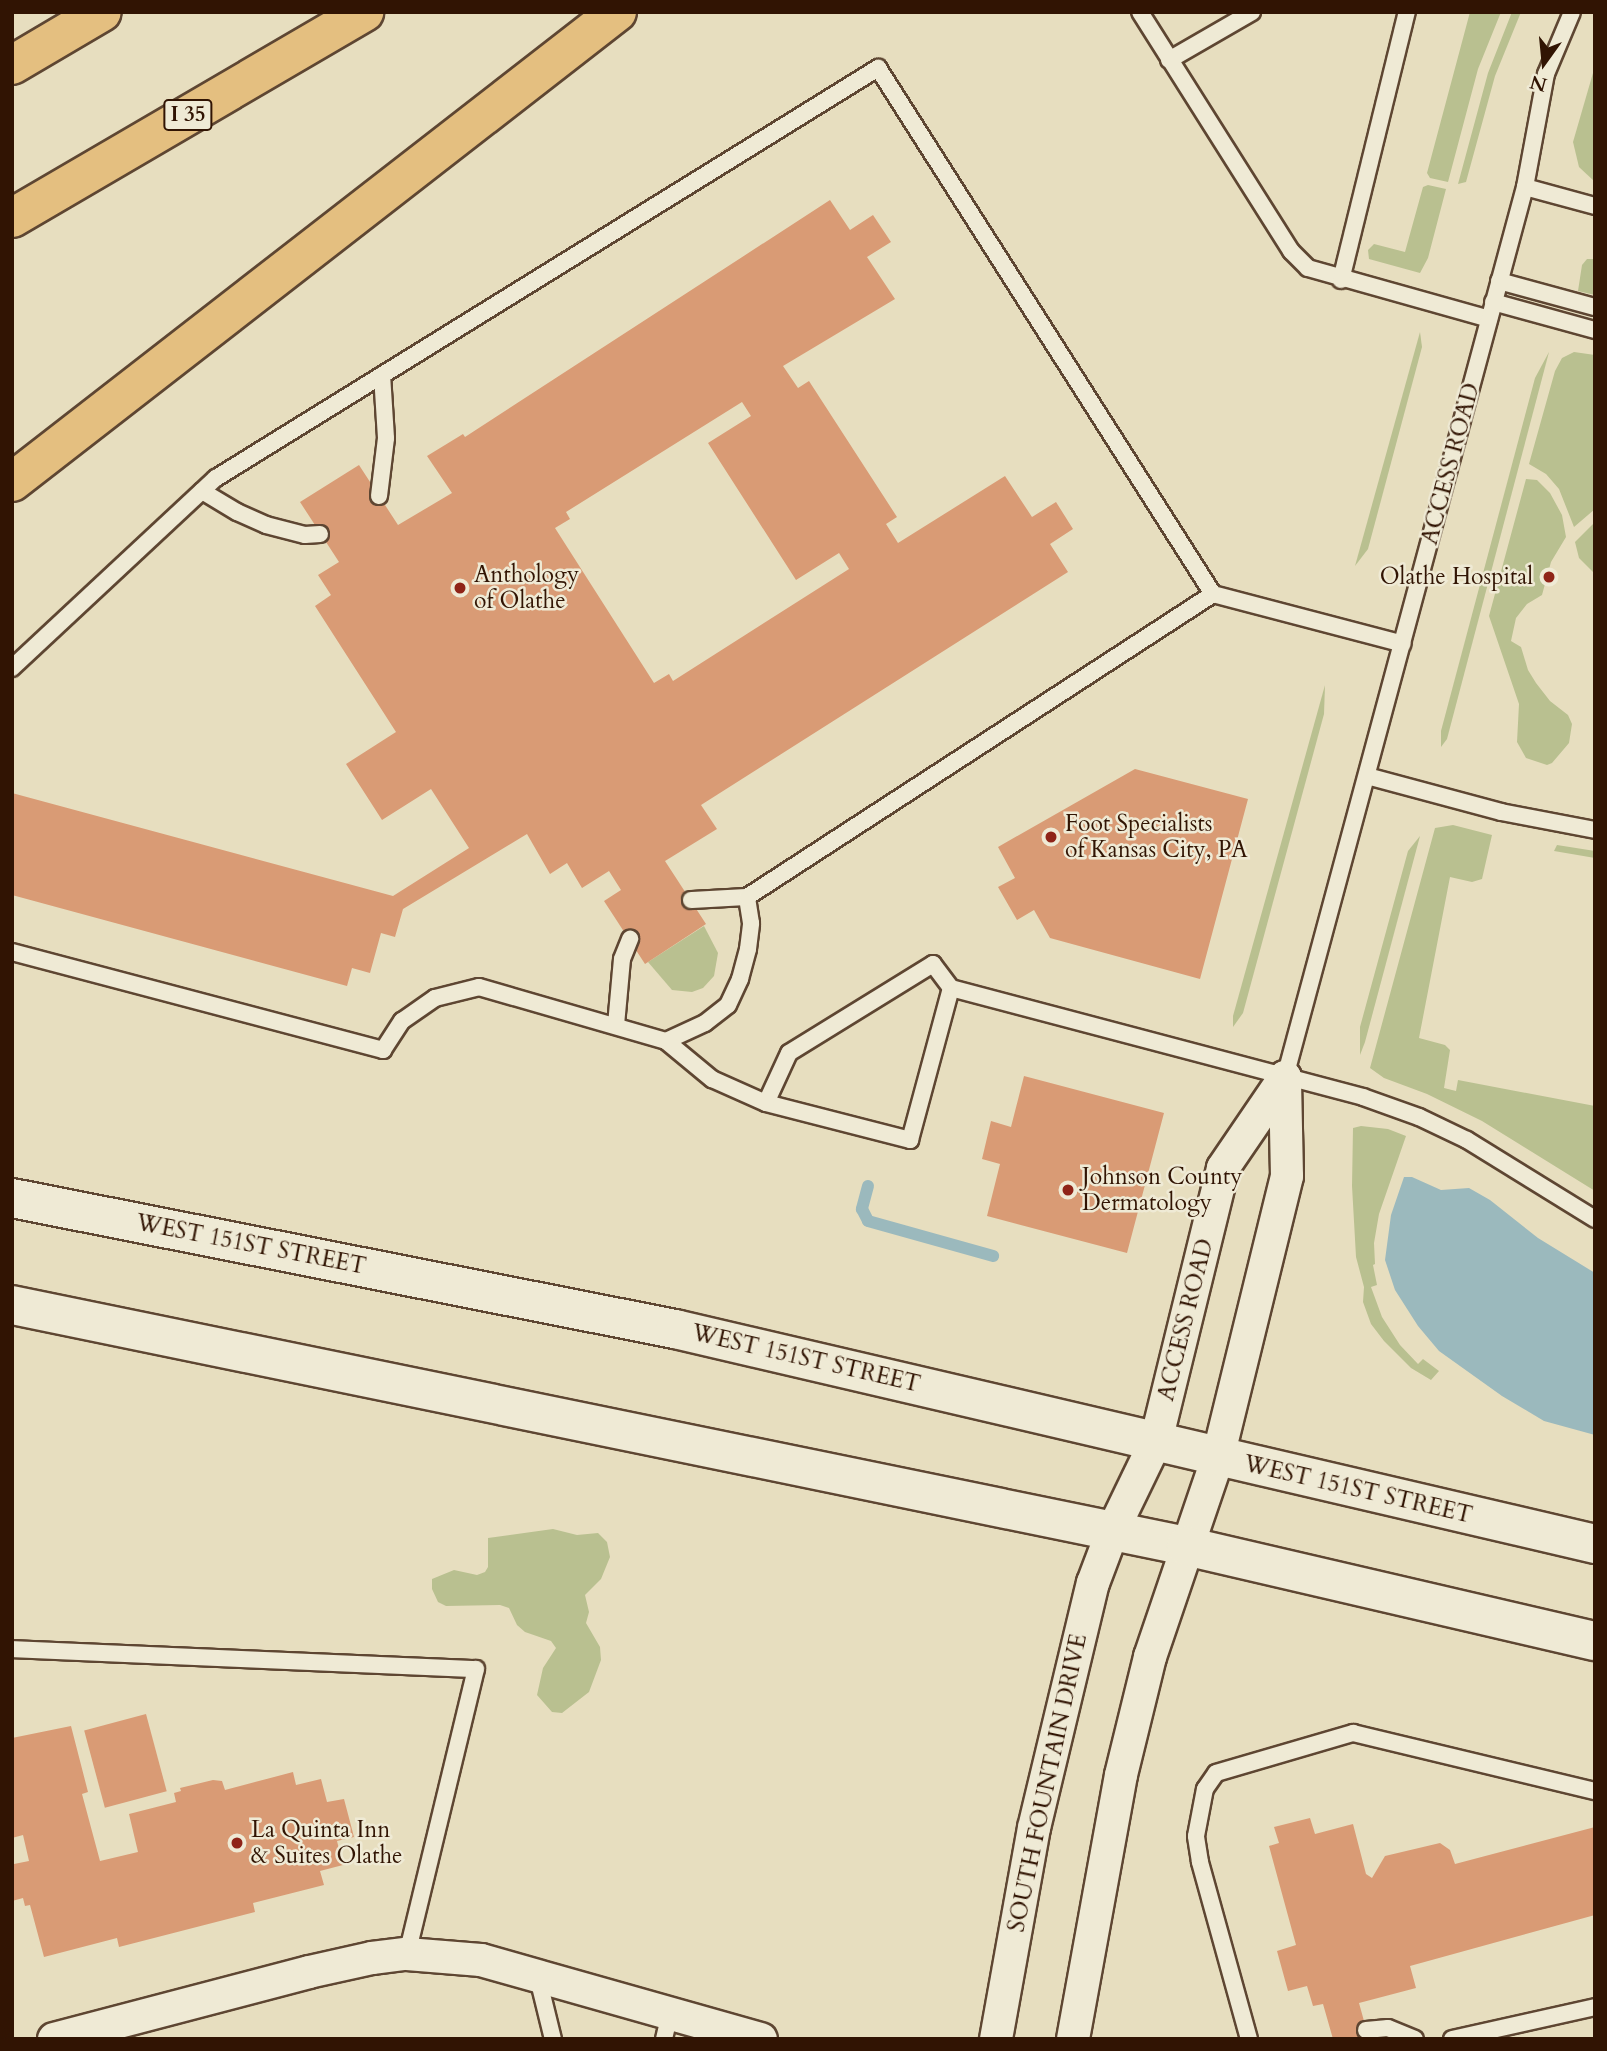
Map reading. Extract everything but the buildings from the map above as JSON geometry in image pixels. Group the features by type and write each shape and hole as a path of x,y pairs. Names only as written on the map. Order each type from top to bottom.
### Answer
{"highway":[{"path":"12,65 102,12"},
{"name":"I 35","path":"12,218 364,12"},
{"path":"12,482 617,12"}],"main road":[{"name":"WEST 151ST STREET","path":"12,1198 676,1329 1595,1544"},
{"path":"12,1305 1186,1546 1595,1641"}],"street":[{"name":"ACCESS ROAD","path":"1113,1531 1156,1441 1223,1168 1285,1077"},
{"name":"ACCESS ROAD","path":"1186,1546 1218,1457 1287,1176 1285,1077"},
{"name":"SOUTH FOUNTAIN DRIVE","path":"996,2039 1040,1803 1093,1583 1113,1531"},
{"path":"1073,2039 1121,1775 1150,1657 1186,1546"},
{"path":"54,2039 309,1972 407,1954 481,1960 537,1975 667,2026 761,2039"}],"lane":[{"path":"1140,12 1291,251 1308,268 1341,280 1489,319"},
{"path":"1169,60 1252,12"},
{"path":"1341,280 1407,12"},
{"name":"ACCESS ROAD","path":"1285,1077 1525,187 1546,74 1572,12"},
{"path":"12,668 216,478 878,68 1213,594 1403,644"},
{"path":"1525,187 1595,206"},
{"path":"1499,281 1595,307"},
{"path":"1493,302 1595,330"},
{"path":"379,496 386,438 382,375"},
{"path":"202,491 237,512 266,525 305,536 320,534"},
{"path":"691,900 747,897 1213,594"},
{"path":"1367,776 1501,812 1592,826"},
{"path":"666,1041 705,1023 727,1005 740,979 748,949 751,923 747,897"},
{"path":"616,1025 622,960 630,939"},
{"path":"12,952 383,1050 402,1021 435,998 479,987 666,1041 712,1079 766,1103 910,1140 951,988"},
{"path":"766,1103 789,1053 933,964 951,988 1363,1097 1419,1117 1467,1140 1595,1219"},
{"path":"12,1649 476,1669 407,1954"},
{"path":"1249,2039 1199,1862 1196,1836 1205,1789 1216,1773 1353,1733 1595,1791"},
{"path":"537,1975 553,2039"},
{"path":"1452,2039 1595,2007"},
{"path":"1366,2030 1388,2028 1415,2039"}],"green space":[{"path":"1470,12 1501,12 1478,69 1448,182 1430,178 1427,173"},
{"path":"1512,12 1521,12 1495,76 1466,182 1458,184 1488,73"},
{"path":"1595,66 1595,182 1579,167 1573,142"},
{"path":"1428,185 1446,189 1428,258 1420,273 1369,259 1368,250 1374,244 1405,252 1423,187"},
{"path":"1587,259 1595,259 1595,295 1578,291 1582,265"},
{"path":"1420,332 1422,347 1368,549 1355,566"},
{"path":"1549,352 1447,739 1441,747 1441,731 1535,378"},
{"path":"1574,352 1595,355 1595,509 1574,527 1559,489 1546,474 1529,464 1555,371 1562,358"},
{"path":"1526,479 1537,480 1550,493 1562,515 1566,537 1551,562 1542,595 1527,604 1516,618 1511,641 1521,647 1528,670 1536,683 1550,701 1568,715 1572,724 1569,743 1552,763 1547,765 1526,758 1517,742 1519,704 1489,616"},
{"path":"1595,522 1595,574 1579,558 1575,542"},
{"path":"1325,685 1324,714 1243,1013 1233,1027 1233,1016"},
{"path":"1453,825 1492,835 1482,879 1472,882 1450,877 1419,1038 1445,1045 1450,1050 1444,1088 1456,1091 1458,1080 1595,1106 1595,1191 1482,1121 1427,1094 1384,1078 1370,1068 1435,828"},
{"path":"1420,836 1360,1055 1360,1027 1408,851"},
{"path":"1557,845 1595,851 1595,858 1554,851"},
{"path":"704,926 718,953 714,976 703,988 692,992 672,990 648,962"},
{"path":"1361,1126 1388,1129 1406,1136 1379,1214 1373,1265 1377,1285 1371,1287 1382,1317 1400,1345 1418,1364 1423,1359 1439,1371 1431,1380 1411,1368 1384,1341 1371,1324 1363,1302 1364,1287 1356,1257 1352,1186 1353,1128"},
{"path":"553,1529 577,1535 598,1533 607,1542 610,1557 601,1579 585,1595 589,1612 586,1623 600,1647 601,1660 589,1692 562,1713 552,1712 537,1695 543,1668 556,1648 551,1641 525,1632 517,1625 509,1608 500,1605 446,1606 438,1602 432,1589 432,1579 454,1570 477,1575 485,1572 488,1567 488,1538"}],"water":[{"path":"1404,1177 1412,1177 1441,1190 1469,1188 1490,1200 1538,1238 1595,1273 1595,1435 1544,1421 1502,1396 1439,1351 1418,1326 1395,1290 1385,1260 1391,1215"}],"waterway":[{"path":"868,1186 862,1209 868,1221 993,1256"}],"place":[{"name":"Olathe Hospital","path":"1549,577"},
{"name":"Anthology of Olathe","path":"460,588"},
{"name":"Foot Specialists of Kansas City, PA","path":"1051,837"},
{"name":"Johnson County Dermatology","path":"1068,1190"},
{"name":"La Quinta Inn & Suites Olathe","path":"237,1843"}]}
